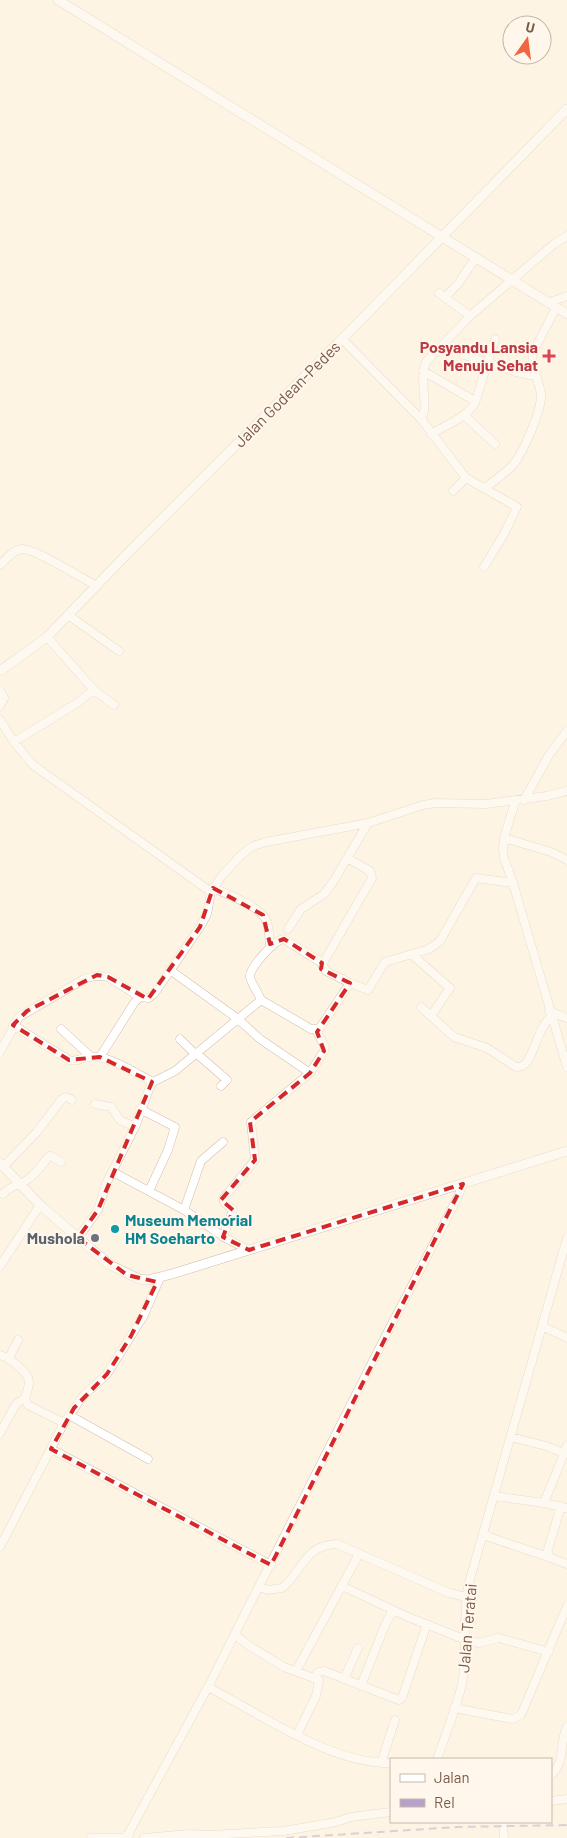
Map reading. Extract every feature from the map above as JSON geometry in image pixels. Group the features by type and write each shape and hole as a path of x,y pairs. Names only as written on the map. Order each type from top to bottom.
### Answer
{"street":[{"path":"58,0 567,314"},
{"name":"Jalan Godean-Pedes","path":"0,672 47,637 567,109"},
{"path":"421,419 425,406 423,371 426,362 470,316 559,240 567,236"},
{"path":"470,316 442,295 458,284 476,257"},
{"path":"485,488 514,464 523,449 541,398 532,365 534,352 552,305 567,296"},
{"path":"342,339 421,419 466,478 517,508 484,567"},
{"path":"431,434 471,410 476,401 495,339"},
{"path":"464,355 536,376"},
{"path":"423,371 476,401"},
{"path":"464,415 495,444"},
{"path":"453,491 466,478"},
{"path":"0,565 14,552 25,549 38,554 96,586"},
{"path":"68,615 120,651"},
{"path":"47,637 94,690 114,706"},
{"path":"14,742 78,703 94,690"},
{"path":"0,691 4,698 0,706"},
{"path":"0,720 14,742 33,765 212,890 246,904 263,915 268,927 270,947"},
{"path":"524,800 549,755 567,731"},
{"path":"0,1052 19,1017 86,978 97,975 108,977 140,997 149,998 154,994 200,927 207,914 212,890 241,855 253,846 368,823 423,805 436,803 486,804 516,802 567,790"},
{"path":"516,802 504,838 504,858 567,1067"},
{"path":"288,929 302,909 324,894 368,823"},
{"path":"504,838 551,852 567,860"},
{"path":"322,963 372,878 370,871 347,858"},
{"path":"223,1236 232,1210 224,1202 224,1198 254,1160 251,1122 310,1073 325,1047 316,1030 311,1029 261,1000 250,974 270,947 278,940 284,939 322,963 322,967 326,971 368,990 385,962 429,949 440,941 476,878 513,883"},
{"path":"411,954 450,988 431,1016"},
{"path":"170,970 238,1019 260,1040 310,1073"},
{"path":"316,1030 331,1013 350,983"},
{"path":"100,1057 134,1002 140,997"},
{"path":"78,1238 98,1210 106,1184 135,1127 150,1086 175,1071 261,1000"},
{"path":"422,1007 454,1037 487,1048 516,1067 526,1063 550,1014"},
{"path":"550,1014 567,1018"},
{"path":"13,1025 68,1060 76,1061 90,1056 100,1057 154,1082"},
{"path":"61,1029 90,1056"},
{"path":"180,1039 227,1080 222,1086"},
{"path":"72,1100 66,1097 62,1098 36,1133 2,1165 40,1205 110,1265 127,1275 148,1280 160,1278 567,1151"},
{"path":"95,1104 111,1107 120,1120 135,1127"},
{"path":"140,1109 175,1127 168,1150 149,1191"},
{"path":"184,1210 202,1161 223,1142"},
{"path":"3,1194 8,1188 19,1184 37,1172 49,1156 61,1162"},
{"path":"113,1172 184,1210 223,1236 249,1250"},
{"path":"91,1838 126,1837 235,1635 463,1184"},
{"path":"0,1266 40,1205"},
{"name":"Jalan Teratai","path":"437,1758 462,1681 466,1640 466,1597 567,1241"},
{"path":"0,1546 64,1422 83,1396 107,1374 144,1315 160,1278"},
{"path":"542,1326 567,1338"},
{"path":"9,1358 18,1340"},
{"path":"0,1355 9,1358 28,1377 29,1386 25,1398 16,1404 0,1433"},
{"path":"25,1398 28,1405 64,1422"},
{"path":"69,1415 148,1459"},
{"path":"510,1437 565,1449 544,1503"},
{"path":"51,1449 271,1565"},
{"path":"494,1496 564,1507 547,1547 547,1554 551,1558"},
{"path":"483,1535 567,1564"},
{"path":"259,1587 268,1590 282,1588 315,1549 337,1544 449,1593 466,1597"},
{"path":"296,1671 359,1554"},
{"path":"342,1586 393,1610 466,1640 479,1643 499,1638 549,1652"},
{"path":"454,1708 512,1719 518,1717 523,1712 567,1606"},
{"path":"361,1686 385,1625 393,1610"},
{"path":"315,1677 320,1670 399,1700 402,1698 427,1624"},
{"path":"235,1635 264,1656 319,1680 319,1687 298,1735"},
{"path":"344,1679 358,1648"},
{"path":"208,1687 298,1735 340,1754 358,1759 390,1763"},
{"path":"381,1763 395,1720"},
{"path":"552,1774 561,1762 567,1727"},
{"path":"552,1801 567,1799"},
{"path":"144,1838 188,1834 209,1835 284,1831 336,1822 351,1817 390,1812"},
{"path":"503,1823 504,1838"}],"highlighted area":[{"path":"213,888 263,915 270,944 284,939 322,963 321,969 350,983 317,1032 324,1051 310,1073 250,1122 255,1160 221,1200 233,1210 223,1237 249,1250 463,1184 271,1565 51,1449 74,1408 107,1374 131,1336 157,1282 127,1275 78,1238 98,1210 152,1082 100,1057 69,1060 13,1025 27,1011 97,975 108,977 148,999 200,927"}],"railway":[{"path":"286,1838 457,1827 567,1825"}],"place":[{"name":"Posyandu Lansia Menuju Sehat","path":"549,356"},
{"name":"Museum Memorial HM Soeharto","path":"115,1229"},
{"name":"Mushola","path":"95,1238"}]}
